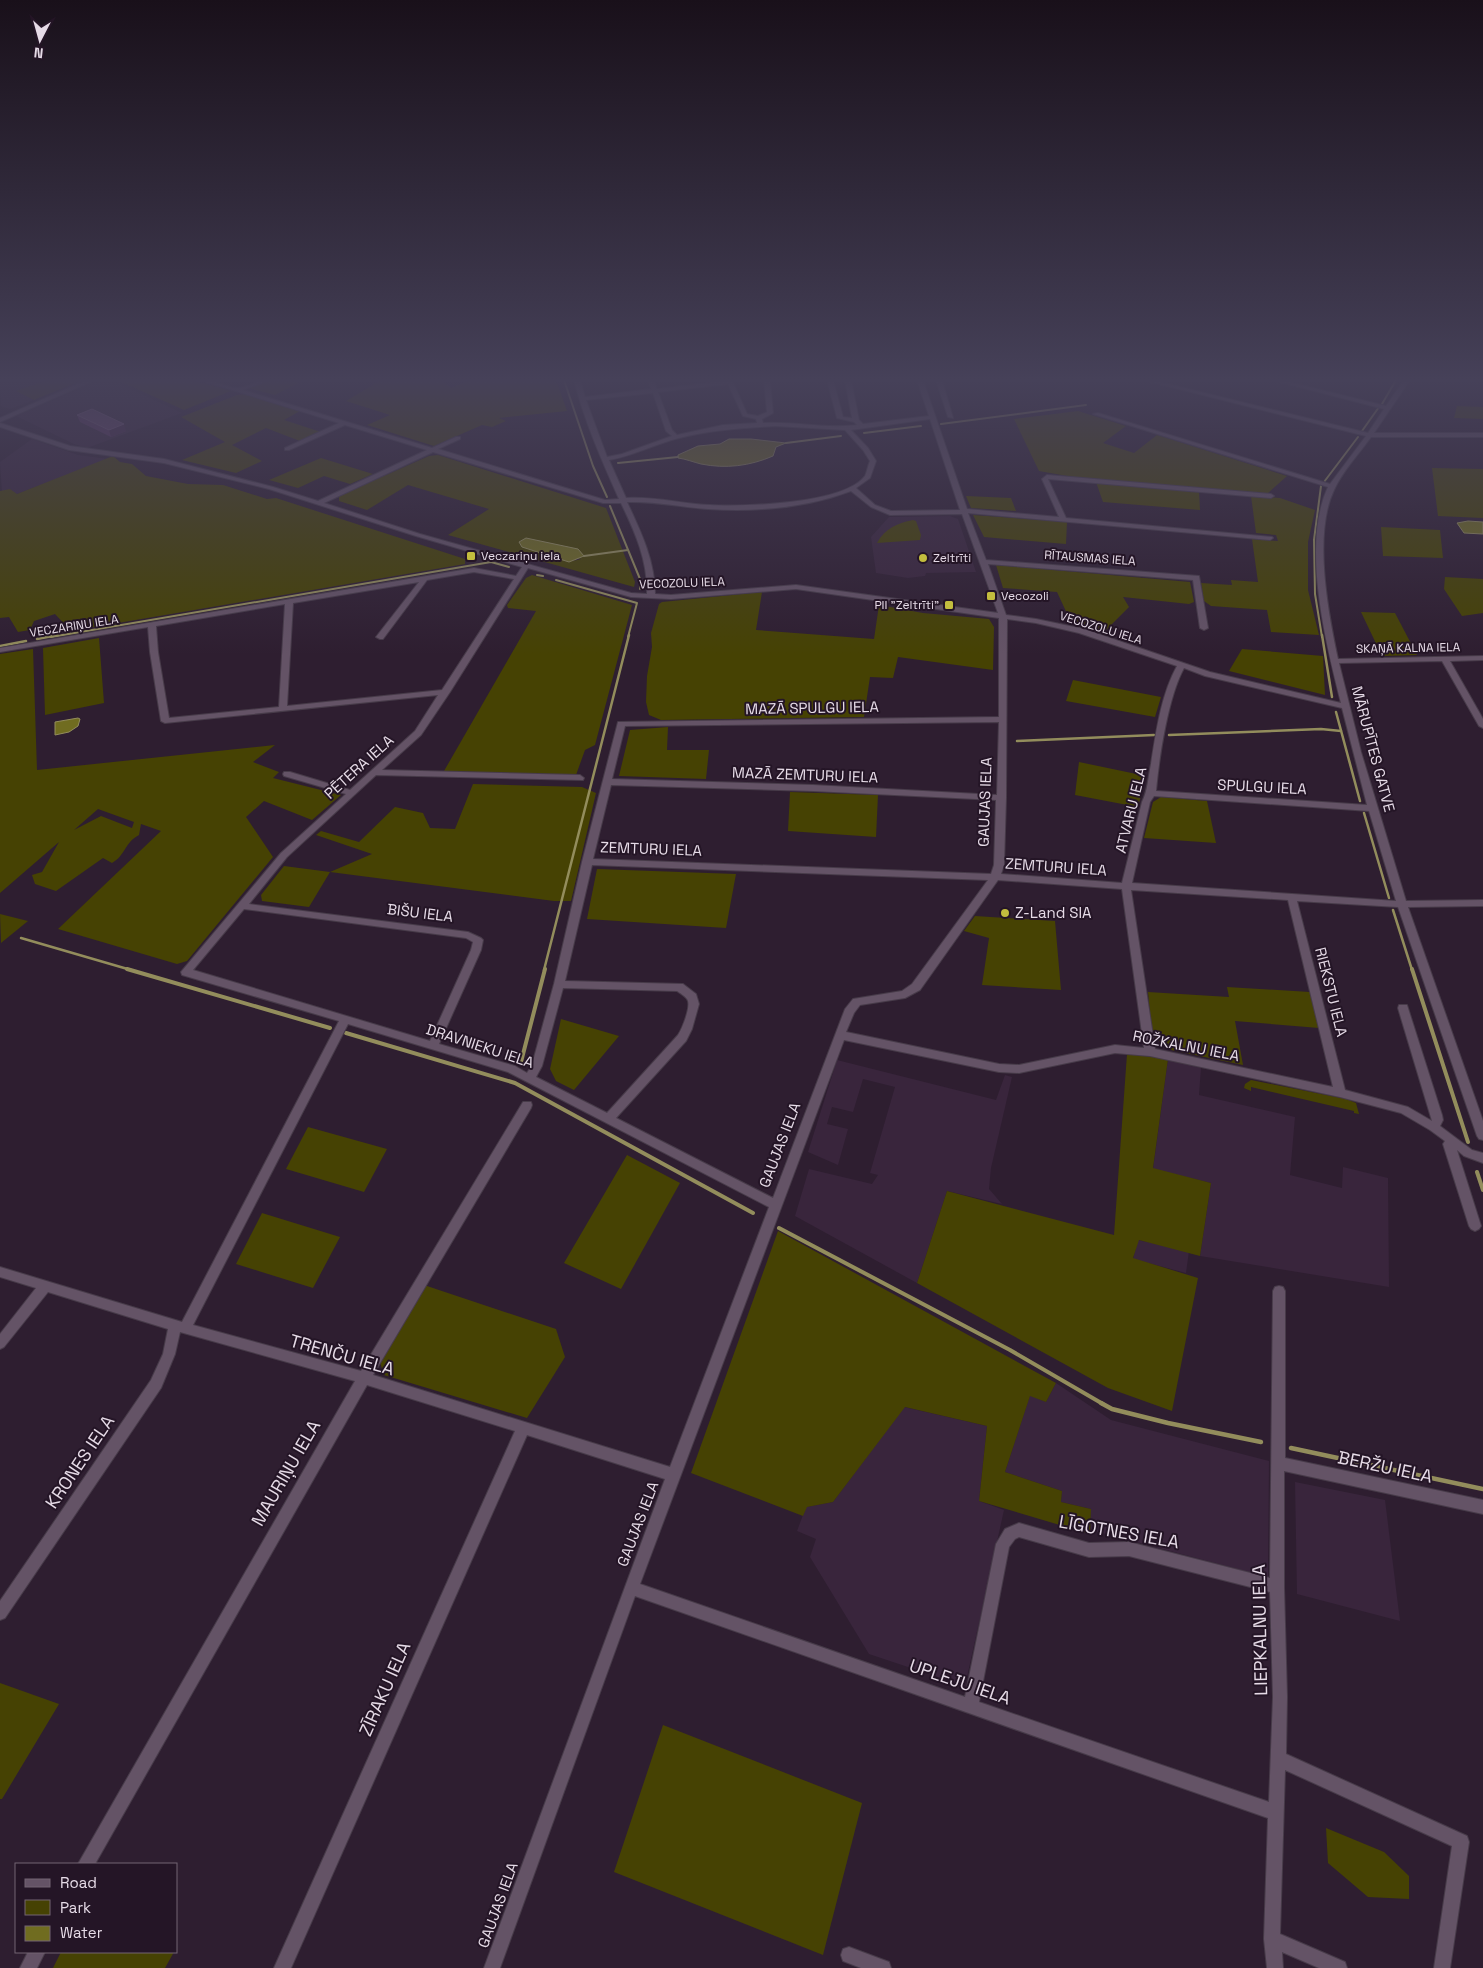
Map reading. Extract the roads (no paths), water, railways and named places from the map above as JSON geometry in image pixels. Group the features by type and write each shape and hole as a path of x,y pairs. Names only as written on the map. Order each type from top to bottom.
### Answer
{"street":[{"name":"VECOZOLU IELA","path":"208,472 262,485 526,566 631,596 651,597 796,587 1003,616 1081,631 1181,666 1345,706"},
{"path":"318,503 385,472"},
{"path":"502,472 588,499 605,502 641,500 708,507 762,507 804,502 854,489 871,472"},
{"path":"611,472 650,570 651,597"},
{"name":"GAUJAS IELA","path":"492,1968 774,1204 849,1012 857,1002 905,994 916,988 995,877 999,864 1002,798 1003,616 951,472"},
{"path":"1285,472 1331,486"},
{"name":"MĀRUPĪTES GATVE","path":"1342,472 1331,486 1323,520 1322,583 1334,661 1372,808 1483,1136"},
{"path":"1063,518 1045,480 1047,477 1271,496"},
{"path":"854,489 873,506 890,512 965,511 1063,518 1270,538"},
{"name":"RĪTAUSMAS IELA","path":"983,562 1196,578 1204,628"},
{"name":"PĒTERA IELA","path":"186,972 284,855 352,793 377,773 418,733 526,566"},
{"name":"VECZARIŅU IELA","path":"0,650 474,570 518,578"},
{"path":"380,637 425,578"},
{"path":"283,708 290,601"},
{"path":"152,625 154,652 165,721 446,692"},
{"name":"SKAŅĀ KALNA IELA","path":"1334,661 1483,658"},
{"path":"1445,659 1483,726"},
{"name":"ATVARU IELA","path":"1150,1052 1126,887 1146,802 1150,793 1175,673 1181,666"},
{"name":"MAZĀ SPULGU IELA","path":"607,782 621,724 1003,719"},
{"path":"377,773 580,778"},
{"path":"286,774 352,793"},
{"path":"530,1077 537,1066 560,984 607,782"},
{"name":"MAZĀ ZEMTURU IELA","path":"607,782 813,788 1002,798"},
{"name":"SPULGU IELA","path":"1150,793 1372,808"},
{"name":"ZEMTURU IELA","path":"587,862 995,877 1292,899 1403,904 1483,903"},
{"name":"RIEKSTU IELA","path":"1292,899 1340,1093"},
{"name":"BIŠU IELA","path":"242,906 468,935 478,940 476,950 433,1046"},
{"name":"DRAVNIEKU IELA","path":"186,972 530,1077 608,1120 774,1204"},
{"path":"560,984 660,985 679,987 692,997 694,1004 687,1029 682,1038 608,1120"},
{"path":"1403,1008 1437,1115 1438,1120 1434,1127"},
{"name":"KRONES IELA","path":"0,1613 156,1384 180,1327 344,1019"},
{"name":"ROŽKALNU IELA","path":"840,1035 999,1068 1019,1069 1115,1049 1150,1052 1340,1093 1404,1110 1434,1127 1479,1157"},
{"name":"MAURIŅU IELA","path":"87,1863 364,1378 527,1104"},
{"path":"1451,1140 1449,1144 1475,1226"},
{"path":"1456,1169 1479,1157"},
{"name":"TRENČU IELA","path":"0,1272 180,1327 364,1378 674,1475"},
{"path":"0,1343 45,1286"},
{"name":"LIEPKALNU IELA","path":"1275,1968 1272,1939 1280,1759 1278,1587 1279,1291"},
{"name":"ZĪRAKU IELA","path":"282,1968 524,1427"},
{"name":"BERŽU IELA","path":"1279,1463 1483,1507"},
{"name":"LĪGOTNES IELA","path":"971,1705 1003,1544 1010,1534 1019,1530 1089,1550 1129,1549 1278,1587"},
{"name":"UPLEJU IELA","path":"631,1588 1277,1813"},
{"path":"1280,1759 1461,1842 1442,1968"},
{"path":"1272,1939 1339,1968"},
{"path":"28,1968 36,1953"},
{"path":"850,1955 883,1968"}],"water":[{"path":"1468,521 1483,522 1483,534 1464,533 1457,523"},
{"path":"526,538 578,549 584,556 569,562 522,547 519,542"},
{"path":"80,719 78,726 69,732 55,735 55,722"}],"waterway":[{"path":"596,472 607,497"},
{"path":"1324,482 1332,472"},
{"path":"1321,486 1314,540 1315,594 1322,637"},
{"path":"610,506 640,579 640,589"},
{"path":"584,556 628,550"},
{"path":"51,637 491,562 509,567"},
{"path":"537,575 543,576"},
{"path":"556,580 637,603 628,637"},
{"path":"37,639 58,635"},
{"path":"544,970 629,635"},
{"path":"1322,635 1332,697"},
{"path":"0,646 26,641"},
{"path":"1336,712 1360,801"},
{"path":"1169,735 1321,729 1341,731"},
{"path":"1017,741 1154,735"},
{"path":"1364,813 1389,898"},
{"path":"1393,910 1412,970"},
{"path":"21,938 131,970"},
{"path":"127,969 330,1028"},
{"path":"521,1062 545,969"},
{"path":"1412,969 1468,1142"},
{"path":"346,1033 515,1083 753,1213"},
{"path":"1477,1172 1483,1190"},
{"path":"779,1228 1010,1350 1103,1404"},
{"path":"1101,1403 1112,1409 1168,1423 1261,1442"},
{"path":"1291,1448 1483,1489"}],"place":[{"name":"Veczariņu iela","path":"471,556"},
{"name":"Zeltrīti","path":"923,558"},
{"name":"Vecozoli","path":"991,596"},
{"name":"PII \"Zeltrīti\"","path":"949,605"},
{"name":"Z-Land SIA","path":"1005,913"}]}
